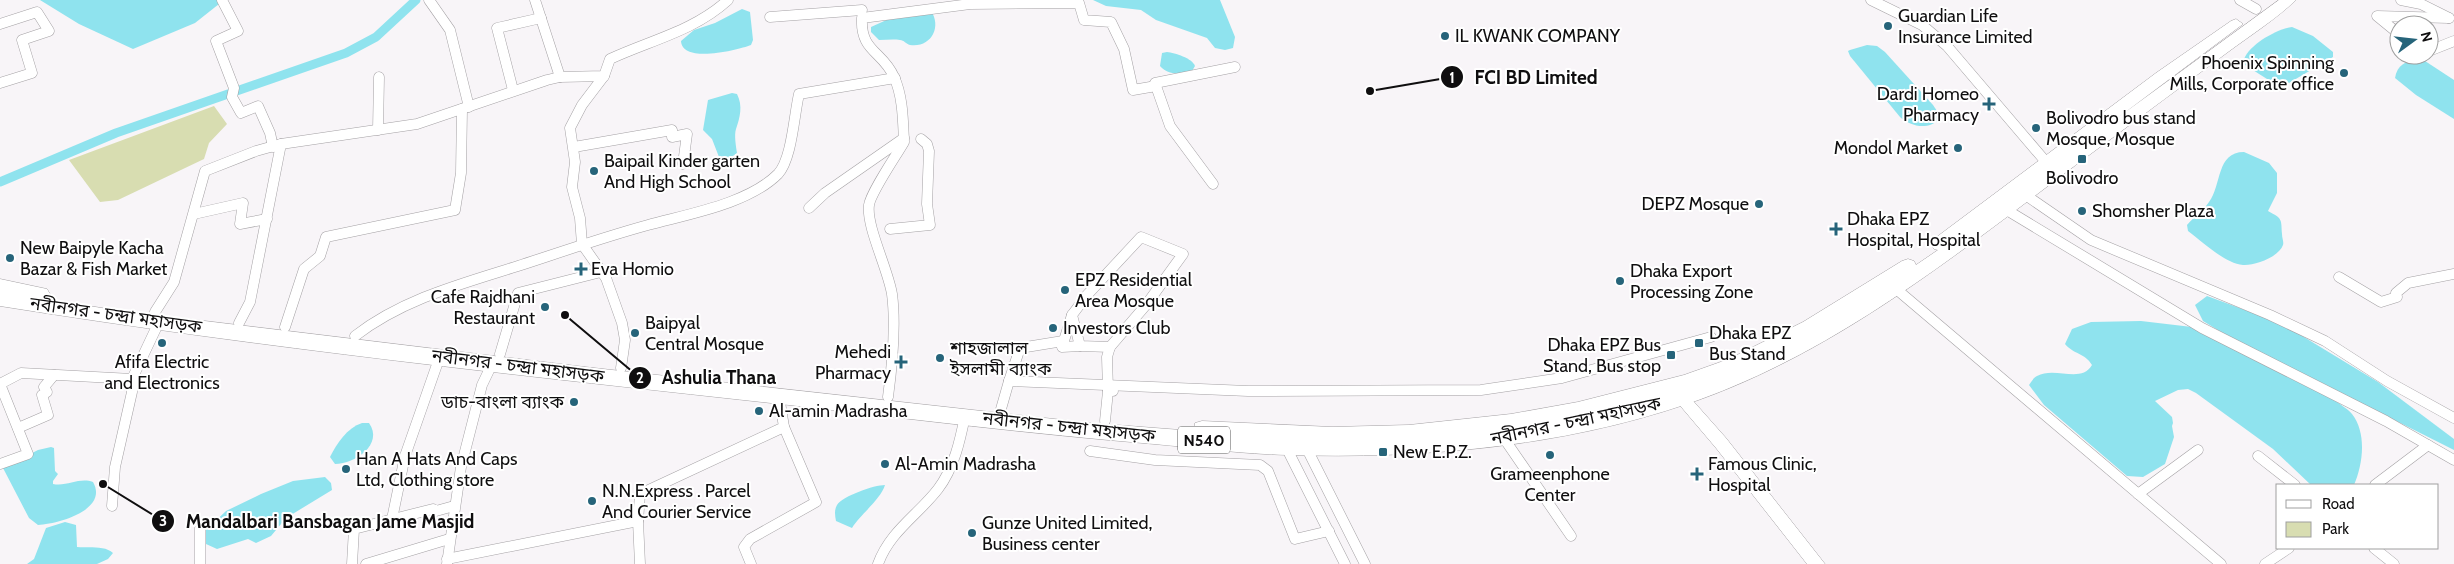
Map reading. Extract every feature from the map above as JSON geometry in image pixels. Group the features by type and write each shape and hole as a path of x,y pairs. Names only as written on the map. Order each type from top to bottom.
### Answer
{"highway":[{"name":"নবীনগর - চন্দ্রা মহাসড়ক","path":"0,286 157,317 239,323 355,336 496,358 584,375 1090,431 1286,447 1382,446 1503,437 1609,418 1682,398 1752,372 1792,352 1895,288 1970,237 2024,194 2288,0"},
{"name":"নবীনগর - চন্দ্রা মহাসড়ক","path":"0,299 157,317 440,356 496,358 621,368 1105,421 1314,435 1376,435 1501,425 1612,402 1690,381 1746,360 1789,338 1916,261 2160,77 2263,5"}],"street":[{"path":"222,0 238,31 216,41 233,92 241,113 258,106 277,145 267,219 250,302 239,323"},
{"path":"285,328 304,269 320,256 326,237 455,210 461,173 466,108 450,30 429,0"},
{"path":"535,0 560,77"},
{"path":"621,368 625,340 622,324 606,278 582,244 580,218 572,187 574,147 570,128 574,118 604,76 610,59 697,24 715,14 728,0"},
{"path":"862,0 860,28 864,44 890,70 894,78 904,138 900,150 869,203 868,214 886,267 892,295 892,370 888,397"},
{"path":"1871,0 1922,26 1947,46 2046,162"},
{"path":"2240,0 2263,5"},
{"path":"2401,0 2421,4 2452,20"},
{"path":"770,17 862,14 954,6 1040,2 1079,3 1084,20 1111,22 1124,50 1133,90 1156,86"},
{"path":"0,24 37,12 49,31 22,40 32,73 0,83"},
{"path":"2389,17 2377,16 2389,26"},
{"path":"513,90 497,28 541,18"},
{"path":"2439,19 2452,20"},
{"path":"2439,47 2454,40"},
{"path":"1213,184 1170,126 1155,83 1235,67"},
{"path":"112,506 115,467 132,392 132,379 157,317 174,282 205,171 277,145 417,124 513,90 560,77 604,76"},
{"path":"378,130 379,77"},
{"path":"355,336 370,322 473,280 582,244 693,214 746,193 778,174 784,164 790,148 792,120 799,94 894,78"},
{"path":"574,147 672,130 672,136 687,134 683,164"},
{"path":"808,208 825,192 904,138"},
{"path":"890,229 930,225 927,204 929,151 927,144 921,139"},
{"path":"2024,194 2090,240 2270,315 2325,341 2388,381 2454,418"},
{"path":"194,214 243,203 240,224 267,219"},
{"path":"2005,209 2202,328 2386,421 2454,460"},
{"path":"1105,421 1108,388 1107,357 1110,348 1146,305 1183,254 1140,237 1086,294 1072,315 1062,347 1110,348"},
{"path":"601,272 518,293 496,358 487,370 472,422 456,487 447,561 638,521"},
{"path":"2339,277 2381,302 2397,297 2396,293 2408,283 2454,274"},
{"path":"1895,288 2221,564"},
{"path":"1072,315 1080,346"},
{"path":"1009,381 1156,393 1176,388 1367,392 1481,390 1562,378 1711,337"},
{"path":"1002,409 1020,348 1063,341"},
{"path":"392,519 406,456 440,356"},
{"path":"0,464 28,454 0,384 22,373 132,379"},
{"path":"18,428 48,415 42,395 47,392 44,387 54,374"},
{"path":"751,564 744,547 750,539 816,502 784,427 779,396"},
{"path":"1682,398 1721,443 1817,564"},
{"path":"878,564 888,541 933,495 948,474 966,416"},
{"path":"640,564 639,498 644,490 784,427"},
{"path":"1503,437 1571,536"},
{"path":"2375,484 2428,445"},
{"path":"1286,447 1345,564"},
{"path":"1306,447 1365,564"},
{"path":"2138,494 2198,450"},
{"path":"1090,451 1155,460 1260,465 1268,471 1295,540 1329,531"},
{"path":"2258,456 2294,484"},
{"path":"352,564 354,529 454,506"},
{"path":"200,528 200,564"},
{"path":"366,564 449,539"},
{"path":"2266,564 2288,549"},
{"path":"2375,549 2394,564"}],"green space":[{"path":"214,106 227,124 209,143 204,159 118,200 100,202 69,160"}],"water":[{"path":"40,0 218,0 219,4 195,23 133,49 79,24"},
{"path":"1093,0 1220,0 1235,37 1233,48 1225,50 1215,48 1207,38 1156,20 1141,10 1106,6"},
{"path":"742,9 750,12 753,40 751,45 712,54 700,54 684,48 681,41 694,30 715,23"},
{"path":"931,11 934,17 935,30 929,40 924,43 910,45 901,40 879,40 871,32 871,27 893,17"},
{"path":"2292,27 2313,36 2333,52 2333,57 2289,83 2278,83 2267,79 2245,65 2244,59 2247,53 2258,43 2272,34"},
{"path":"1867,45 1877,46 1885,52 1933,105 1939,114 1939,119 1935,123 1919,126 1909,123 1900,117 1850,56 1848,51"},
{"path":"1167,52 1187,58 1195,66 1192,71 1171,73 1163,69 1160,66 1162,53"},
{"path":"2402,65 2431,65 2454,80 2454,119 2416,95 2395,78"},
{"path":"732,93 737,94 740,107 740,116 735,134 737,153 729,158 722,158 719,157 712,139 703,130 708,100"},
{"path":"2244,152 2269,163 2277,173 2277,193 2268,211 2280,220 2283,243 2281,249 2271,257 2248,265 2228,260 2214,251 2188,231 2187,225 2209,202 2224,163 2235,153"},
{"path":"2207,296 2275,321 2378,382 2454,439 2454,450 2231,338 2203,321 2195,305"},
{"path":"2141,321 2192,327 2333,399 2352,414 2360,430 2362,449 2360,468 2354,484 2310,484 2273,449 2188,389 2178,390 2155,401 2172,417 2173,423 2174,437 2165,464 2143,477 2127,476 2044,405 2029,385 2036,377 2044,373 2075,374 2087,371 2092,365 2089,361 2065,344 2072,329 2091,322"},
{"path":"362,423 369,423 373,431 370,445 359,457 351,461 335,464 330,457 336,446 347,432"},
{"path":"54,448 55,471 58,474 53,484 88,481 93,482 96,492 94,500 88,508 79,514 57,522 38,525 29,518 3,468 38,450"},
{"path":"325,477 331,483 332,490 286,518 271,536 256,543 248,539 217,549 206,544 206,530 226,511 293,481"},
{"path":"885,485 879,496 852,528 836,521 835,509 845,498"},
{"path":"65,522 76,525 77,547 101,548 110,550 113,553 108,559 97,564 27,564 34,559 46,528"}],"waterway":[{"path":"0,182 116,133 346,53 376,37 416,0"}],"place":[{"name":"Guardian Life Insurance Limited","path":"1888,26"},
{"name":"IL KWANK COMPANY","path":"1445,36"},
{"name":"Phoenix Spinning Mills, Corporate office","path":"2344,73"},
{"name":"FCI BD Limited","path":"1370,91"},
{"name":"Dardi Homeo Pharmacy","path":"1989,104"},
{"name":"Bolivodro bus stand Mosque, Mosque","path":"2036,128"},
{"name":"Mondol Market","path":"1958,148"},
{"name":"Bolivodro","path":"2082,159"},
{"name":"Baipail Kinder garten And High School","path":"594,171"},
{"name":"DEPZ Mosque","path":"1759,204"},
{"name":"Shomsher Plaza","path":"2082,211"},
{"name":"Dhaka EPZ Hospital, Hospital","path":"1836,229"},
{"name":"New Baipyle Kacha Bazar & Fish Market","path":"10,258"},
{"name":"Eva Homio","path":"581,269"},
{"name":"Dhaka Export Processing Zone","path":"1620,281"},
{"name":"EPZ Residential Area Mosque","path":"1065,290"},
{"name":"Cafe Rajdhani Restaurant","path":"545,307"},
{"name":"Ashulia Thana","path":"565,315"},
{"name":"Investors Club","path":"1053,328"},
{"name":"Baipyal Central Mosque","path":"635,333"},
{"name":"Afifa Electric and Electronics","path":"162,343"},
{"name":"Dhaka EPZ Bus Stand","path":"1699,343"},
{"name":"Dhaka EPZ Bus Stand, Bus stop","path":"1671,355"},
{"name":"শাহজালাল ইসলামী ব্যাংক","path":"940,358"},
{"name":"Mehedi Pharmacy","path":"901,362"},
{"name":"ডাচ-বাংলা ব্যাংক","path":"574,402"},
{"name":"Al-amin Madrasha","path":"759,411"},
{"name":"New E.P.Z.","path":"1383,452"},
{"name":"Grameenphone Center","path":"1550,455"},
{"name":"Al-Amin Madrasha","path":"885,464"},
{"name":"Han A Hats And Caps Ltd, Clothing store","path":"346,469"},
{"name":"Famous Clinic, Hospital","path":"1697,474"},
{"name":"Mandalbari Bansbagan Jame Masjid","path":"103,484"},
{"name":"N.N.Express . Parcel And Courier Service","path":"592,501"},
{"name":"Gunze United Limited, Business center","path":"972,533"}]}
